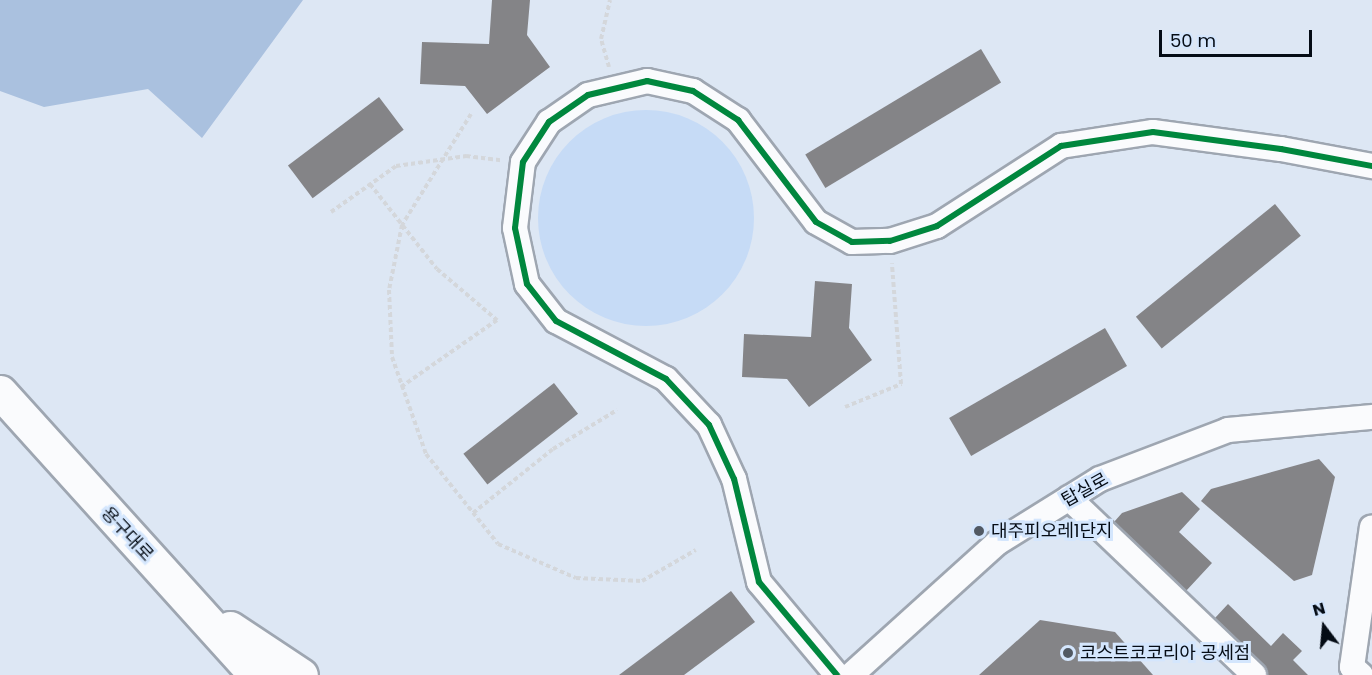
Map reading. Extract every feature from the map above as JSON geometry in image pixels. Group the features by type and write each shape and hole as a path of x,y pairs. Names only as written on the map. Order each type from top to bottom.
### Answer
{"highway":[{"name":"용구대로","path":"0,392 256,675"},
{"path":"188,599 301,675"}],"street":[{"path":"837,675 759,582 734,479 709,425 666,379 556,321 527,284 515,228 523,162 549,122 588,95 647,81 693,91 738,120 816,222 852,242 890,241 937,226 1061,146 1153,132 1281,149 1372,166"},
{"name":"탑실로","path":"851,675 997,543 1100,479 1228,430 1372,417"},
{"path":"1070,498 1254,675"},
{"path":"1354,672 1372,527"}],"path":[{"path":"610,0 602,39 615,88"},
{"path":"471,114 402,225 389,290 392,357 426,454 498,544 576,578 642,581 696,550"},
{"path":"331,212 396,166 466,156 523,162"},
{"path":"370,184 437,269 497,320 401,387"},
{"path":"845,407 901,384 890,241"},
{"path":"473,513 553,449 617,410"}],"shaded area":[{"path":"0,0 303,0 202,138 148,89 44,107 0,91"},
{"path":"657,110 697,123 715,134 730,149 746,177 754,207 754,229 746,259 730,287 715,302 687,318 667,324 635,326 595,313 577,302 562,287 546,259 540,239 538,207 551,167 562,149 577,134 605,118 625,112"}],"building":[{"path":"492,0 530,0 527,35 550,67 487,114 465,86 420,84 422,42 489,44"},
{"path":"981,49 1001,82 825,188 805,155"},
{"path":"379,97 404,130 313,198 288,166"},
{"path":"1275,204 1301,236 1162,349 1136,317"},
{"path":"815,281 852,284 849,328 872,360 809,407 787,379 742,377 744,334 811,337"},
{"path":"1105,328 1127,366 971,456 949,418"},
{"path":"554,383 578,414 487,485 463,454"},
{"path":"1319,459 1335,477 1312,575 1294,581 1201,501 1211,489"},
{"path":"1182,492 1200,509 1179,532 1212,563 1186,591 1114,522 1122,513"},
{"path":"731,591 755,622 684,675 619,675"},
{"path":"1228,604 1271,646 1283,633 1302,651 1293,660 1308,675 1268,675 1264,665 1215,618"},
{"name":"코스트코코리아 공세점","path":"1040,620 1115,632 1153,675 979,675"}],"cycle path":[{"path":"837,675 759,582 734,479 709,425 666,379 556,321 527,284 515,228 523,162 549,122 588,95 647,81 693,91 738,120 816,222 852,242 890,241 937,226 1061,146 1153,132 1281,149 1372,166"}],"place":[{"name":"대주피오레1단지","path":"979,531"},
{"name":"코스트코코리아 공세점","path":"1068,653"}]}
